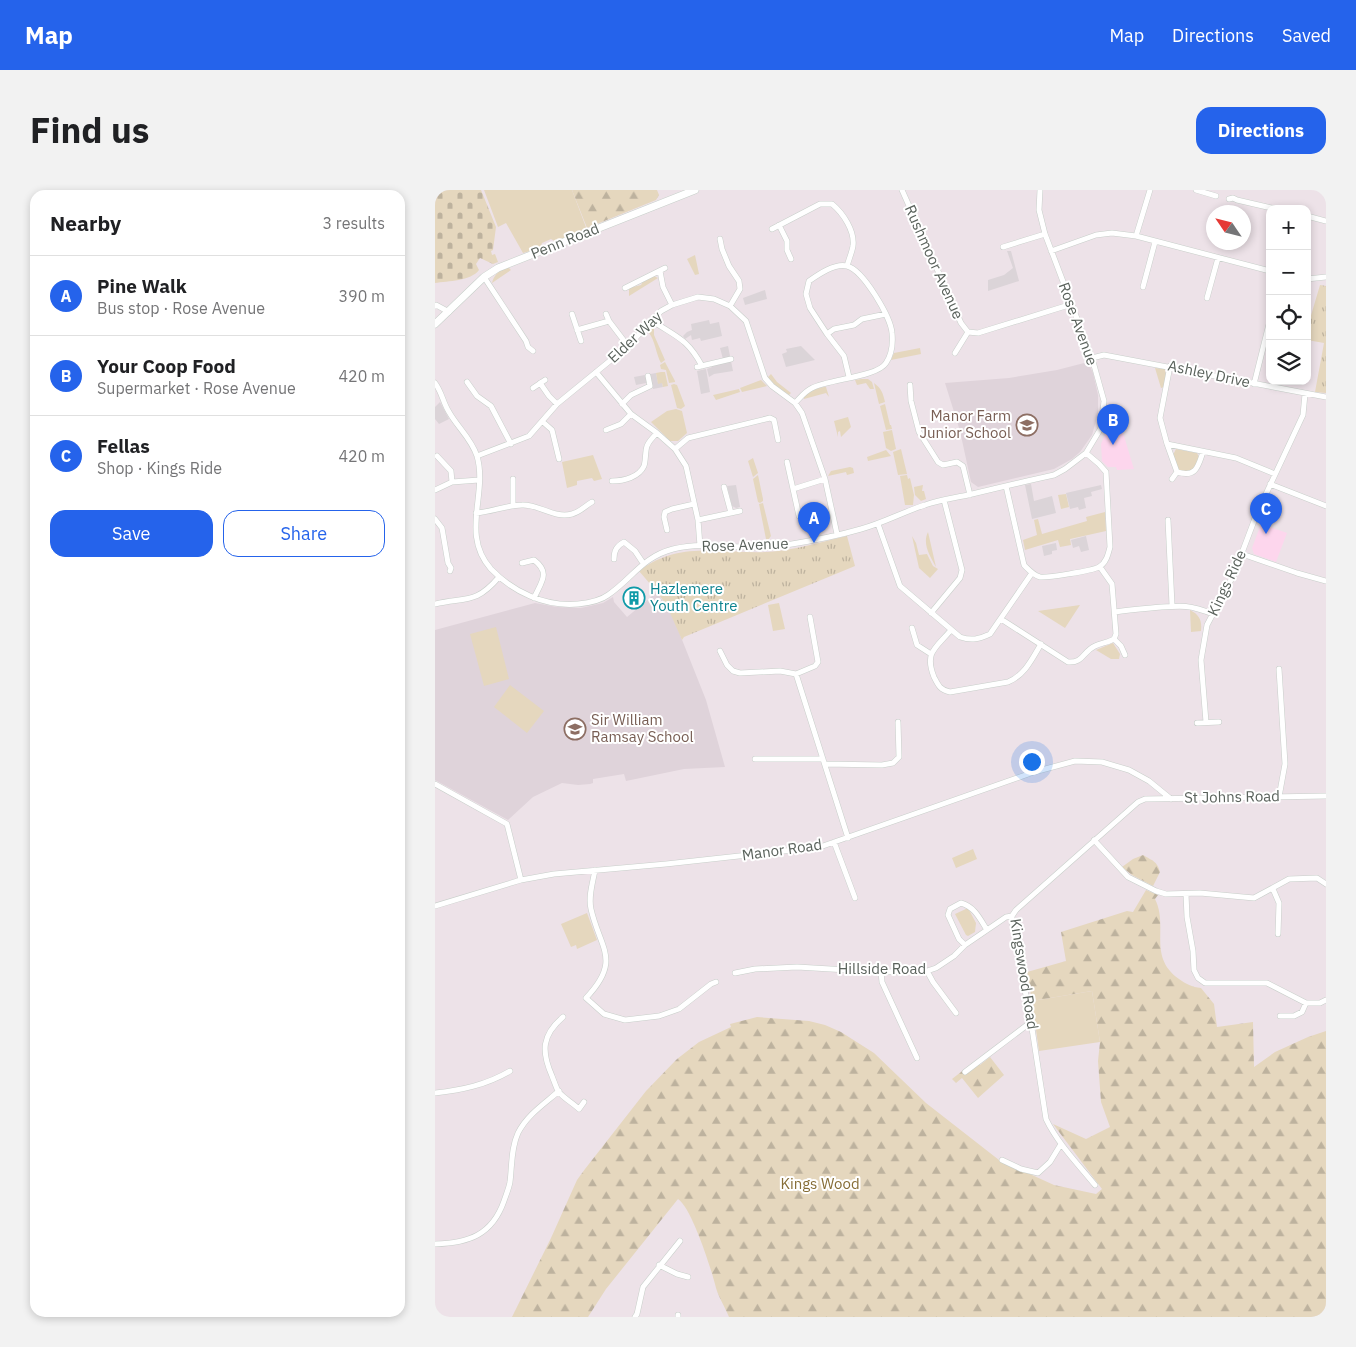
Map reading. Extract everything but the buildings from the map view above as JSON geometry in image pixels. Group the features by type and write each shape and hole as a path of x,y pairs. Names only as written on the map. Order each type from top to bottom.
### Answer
{"main road":[{"name":"Penn Road","path":"435,324 484,277 498,268 695,190"}],"street":[{"name":"Rushmoor Avenue","path":"902,190 961,323 968,332"},
{"name":"Rose Avenue","path":"435,383 448,412 467,435 477,456 479,480 476,532 479,549 485,560 499,577 513,588 534,598 555,602 576,604 597,600 609,594 643,563 673,549 701,546 770,547 877,524 926,504 1055,475 1086,453 1101,428 1104,400 1092,358 1045,234 1039,210 1041,190"},
{"path":"1136,236 1150,190"},
{"path":"1196,190 1216,196"},
{"path":"1229,198 1266,207"},
{"path":"772,229 820,204 832,204 840,211 853,239 853,246 847,266"},
{"path":"1311,217 1326,221"},
{"path":"779,225 787,241 787,250 791,259"},
{"path":"1051,251 1096,235 1112,233 1136,236 1266,270"},
{"path":"1003,246 1045,234"},
{"path":"720,239 729,266 739,281 740,289 730,306"},
{"path":"1143,287 1155,242"},
{"path":"1207,298 1218,258"},
{"path":"837,534 825,479 808,425 795,403 810,389 849,377 871,373 883,367 891,353 892,332 886,314 857,270 839,265 809,281 806,294 810,308 844,356 849,377"},
{"path":"625,288 665,268"},
{"path":"660,271 663,287 672,305"},
{"path":"484,277 528,347 533,351"},
{"path":"1311,279 1326,277"},
{"name":"Elder Way","path":"477,456 529,436 557,404 628,346 661,311 672,305 698,297 722,302 730,306 746,321 765,378 795,403"},
{"path":"435,306 436,304 449,312"},
{"path":"955,352 968,332 978,333 1072,304"},
{"path":"572,314 581,341"},
{"path":"607,314 609,321 628,346"},
{"path":"827,334 834,329 854,325 862,319 886,314"},
{"path":"651,320 683,340 696,354 699,367 731,359"},
{"path":"577,330 609,321"},
{"path":"1254,384 1266,336"},
{"name":"Ashley Drive","path":"1092,358 1104,355 1170,366 1326,398"},
{"path":"1170,366 1161,418 1167,444 1177,472"},
{"path":"596,372 631,414 675,449 686,466 698,520 701,546"},
{"path":"622,404 631,395 650,386 648,376"},
{"path":"467,382 477,396 491,406 511,444"},
{"path":"533,388 543,382 549,396 557,404"},
{"path":"910,385 911,401 919,432 938,462 943,465 957,462 963,466 970,494"},
{"name":"Kings Ride","path":"1206,722 1201,660 1207,625 1234,574 1257,513 1303,415 1305,394"},
{"path":"606,430 621,424 631,414"},
{"path":"675,449 688,438 770,418 774,420 778,440"},
{"path":"543,422 552,430 559,459"},
{"path":"613,481 632,477 640,472 644,465 647,446 657,433"},
{"path":"1167,444 1236,458 1275,474"},
{"path":"1177,472 1182,474 1193,473 1197,469 1203,452"},
{"path":"1006,486 1024,565 1031,573 1041,577 1100,567 1107,558 1110,547 1106,472 1086,453"},
{"path":"437,456 451,471 452,482"},
{"path":"787,462 799,516"},
{"path":"1171,479 1177,472"},
{"path":"513,479 513,506"},
{"path":"793,489 825,479"},
{"path":"435,490 452,482 479,480"},
{"path":"1271,484 1326,506"},
{"path":"724,487 731,513"},
{"path":"931,613 960,578 962,570 943,500"},
{"path":"476,513 529,505 556,514 571,514 582,510 592,502"},
{"path":"667,530 664,517 665,512 694,504"},
{"path":"698,520 739,511"},
{"path":"435,519 442,528 450,570"},
{"path":"1168,520 1171,605"},
{"path":"877,524 900,586 951,630 960,637 969,640 980,639 990,634 1031,573"},
{"path":"621,536 643,563"},
{"path":"614,559 614,552 624,542"},
{"path":"1242,554 1326,581"},
{"path":"522,563 534,560 543,567 544,575 534,598"},
{"path":"1001,619 1067,662 1075,662 1081,659 1092,648 1114,639 1116,634 1112,584 1100,567"},
{"path":"435,604 459,599 472,599 488,590 499,577"},
{"path":"1115,612 1142,607 1151,608 1171,605 1196,607 1213,614"},
{"path":"720,651 727,665 733,671 740,673 780,672 796,674 815,666 818,662 819,658 811,617"},
{"path":"912,628 917,645 931,654"},
{"path":"951,630 931,654 929,665 938,686 943,691 950,692 1008,682 1025,670 1041,644"},
{"path":"1114,639 1121,646 1125,655"},
{"path":"1279,669 1285,764 1279,797"},
{"path":"796,674 848,838"},
{"path":"755,759 882,765 893,763 899,757 898,722"},
{"path":"1197,723 1219,722"},
{"name":"Manor Road","path":"436,904 521,880 555,874 621,869 820,847 975,791 1051,766 1075,761 1102,762 1129,770 1149,781 1171,799"},
{"path":"435,784 507,824 521,880"},
{"name":"St Johns Road","path":"1138,802 1145,799 1326,796"},
{"name":"Kingswood Road","path":"1095,1185 1052,1132 1046,1119 1012,916 1015,910 1138,802"},
{"path":"1094,840 1127,877 1156,892 1166,894 1199,893 1254,898 1289,879 1317,878 1326,884"},
{"path":"835,842 855,898"},
{"path":"595,870 590,908 606,953 606,967 598,986 587,998 604,1014 625,1020 659,1016 679,1009 711,984 717,982"},
{"path":"1273,889 1279,903 1278,934"},
{"path":"1185,894 1194,970 1198,978 1205,983 1267,983 1306,1003 1326,1000"},
{"path":"965,945 959,939 948,915 950,909 961,903 968,905 975,911 987,930"},
{"name":"Hillside Road","path":"735,973 755,969 797,967 881,972 927,971 936,968 954,956 965,945 1006,917 1012,916"},
{"path":"927,971 956,1013"},
{"path":"881,972 882,982 917,1058"},
{"path":"1280,1016 1294,1016 1302,1012 1306,1003"},
{"path":"563,1017 547,1035 544,1051 559,1091 579,1109 584,1102"},
{"path":"965,1072 1031,1022"},
{"path":"435,1093 463,1090 510,1071"},
{"path":"435,1244 455,1243 471,1239 489,1228 500,1212 510,1185 513,1150 518,1134 527,1119 559,1091"},
{"path":"1002,1160 1021,1168 1038,1172 1050,1162 1061,1144"},
{"path":"635,1317 643,1287 680,1241"},
{"path":"659,1265 688,1277"}],"shaded area":[{"path":"1007,251 1011,251 1019,281 988,291 988,280 1004,275 1013,268"},
{"path":"765,290 767,299 745,305 743,298"},
{"path":"709,320 710,324 719,322 722,336 701,341 700,338 692,340 691,335 685,339 683,336 692,330 691,324"},
{"path":"728,346 733,371 714,374 709,377 707,369 712,367 711,362 723,359 720,348"},
{"path":"801,346 815,360 786,367 782,354 787,352 786,349"},
{"name":"Manor Farm Junior School","path":"1088,362 1093,373 1098,395 1098,414 1092,435 1080,452 1054,469 978,487 971,482 960,431 945,383 1009,378 1057,370"},
{"path":"706,369 710,392 701,394 697,371"},
{"path":"656,373 658,383 662,383 663,387 653,389 651,382 636,385 634,377"},
{"path":"440,402 449,419 439,424 435,419 435,407"},
{"path":"1121,426 1134,469 1117,470 1116,467 1108,467 1102,461 1101,444 1107,430"},
{"path":"1031,484 1034,501 1052,496 1056,513 1032,519 1025,485"},
{"path":"736,485 740,507 736,508 732,506 727,486"},
{"path":"1101,485 1102,489 1091,492 1092,496 1084,498 1086,508 1079,510 1078,507 1070,509 1066,493"},
{"path":"1261,524 1287,533 1276,562 1254,554 1252,548"},
{"path":"1086,536 1089,550 1081,552 1079,546 1073,548 1071,540"},
{"path":"1056,543 1057,550 1052,551 1052,554 1044,556 1042,546"},
{"name":"Sir William Ramsay School","path":"657,592 673,617 706,700 725,767 684,769 626,781 624,774 593,779 593,783 590,784 562,783 533,797 508,820 435,780 435,630 535,603 557,607 581,608 603,603 613,597 614,602 627,617"}],"green space":[{"path":"435,190 481,190 496,227 493,250 491,251 492,255 495,254 498,262 493,264 480,258 476,264 479,270 475,274 459,280 435,283"},
{"path":"484,190 572,190 587,230 556,242 551,239 542,243 540,248 523,253 506,223 498,227"},
{"path":"572,190 657,190 659,195 656,200 587,228"},
{"path":"695,255 699,274 695,275 687,259"},
{"path":"508,267 511,270 492,283 498,272"},
{"path":"654,276 658,278 629,296 629,288 641,285 643,281"},
{"path":"1320,285 1326,286 1326,393 1315,392 1324,343 1311,341 1311,315"},
{"path":"654,328 654,335 665,360 661,363 649,333 649,330"},
{"path":"920,348 921,354 891,360 894,353"},
{"path":"665,362 675,382 669,383 666,370 661,369 660,365"},
{"path":"1155,368 1165,369 1164,387 1161,388"},
{"path":"665,372 668,386 663,387 662,383 658,384 656,373"},
{"path":"771,374 777,382 791,393 789,395 769,381 768,377"},
{"path":"868,379 872,382 874,389 870,389 866,383 857,385 855,380"},
{"path":"761,380 767,386 742,392 740,388"},
{"path":"874,383 881,391 885,402 879,404"},
{"path":"671,385 677,385 685,406 681,409 677,408"},
{"path":"826,387 829,397 826,393 804,399 804,396 811,390"},
{"path":"739,389 740,392 716,400 713,395"},
{"path":"885,404 892,429 886,430 880,406"},
{"path":"676,409 682,411 687,433 678,441 670,441 651,422 667,411"},
{"path":"848,417 851,427 841,437 840,431 838,432 838,437 834,421"},
{"path":"892,430 896,449 891,451 886,448 883,432"},
{"path":"901,449 907,474 898,475 893,452"},
{"path":"1176,449 1197,453 1199,457 1195,469 1181,472 1176,467 1173,455"},
{"path":"886,450 891,456 868,461 867,457"},
{"path":"593,455 602,479 594,481 592,478 577,481 577,485 567,488 562,462"},
{"path":"753,458 758,473 753,477 748,461"},
{"path":"853,468 854,473 847,475 846,472 828,476 831,471"},
{"path":"758,475 763,499 760,503 758,502 753,479"},
{"path":"907,475 908,479 910,478 914,495 913,505 905,505 900,476"},
{"path":"923,485 922,491 924,491 926,499 921,501 915,495 914,487"},
{"path":"1066,494 1069,507 1061,509 1058,495"},
{"path":"763,503 771,536 768,540 766,539 759,504"},
{"path":"1105,512 1106,531 1070,539 1071,545 1060,547 1058,540 1025,550 1023,540 1037,535 1034,520 1038,519 1042,534 1087,521 1086,517"},
{"path":"928,532 936,567 926,545"},
{"path":"847,536 855,566 684,637 682,640 667,606 639,571 654,561 685,552 768,552 798,548"},
{"path":"912,536 919,555 927,554 933,566 938,569 930,578 919,568"},
{"path":"779,603 785,629 773,631 768,605"},
{"path":"1080,605 1065,628 1038,611"},
{"path":"1190,610 1200,619 1201,631 1191,632"},
{"path":"496,627 509,679 484,686 470,634"},
{"path":"1113,643 1120,654 1119,659 1111,659 1096,650"},
{"path":"510,685 544,711 527,733 494,707"},
{"path":"973,849 977,859 956,868 952,858"},
{"path":"1143,855 1156,863 1159,868 1160,872 1153,886 1132,875 1122,867"},
{"name":"Kings Wood","path":"1146,890 1158,895 1155,899 1159,910 1161,951 1169,970 1184,982 1201,988 1214,1004 1217,1027 1253,1022 1254,1067 1275,1052 1326,1031 1326,1317 729,1317 717,1292 695,1227 689,1214 678,1199 606,1289 588,1317 512,1317 577,1180 646,1091 677,1059 699,1042 731,1027 730,1024 757,1017 809,1021 841,1032 874,1053 926,1103 999,1160 1054,1185 1096,1194 1102,1189 1053,1124 1086,1139 1110,1127 1101,1102 1098,1061 1100,1042 1092,991 1032,1001 1027,972 1066,961 1061,932 1127,911 1133,912"},
{"path":"968,908 976,923 975,932 968,936 955,914"},
{"path":"587,913 597,940 577,949 576,945 571,947 561,924"},
{"path":"1092,991 1100,1042 1039,1051 1032,1001"},
{"path":"990,1057 1004,1075 978,1098 962,1078 956,1083 952,1079 975,1061 980,1065"}],"place":[{"name":"Manor Farm Junior School","path":"1027,425"},
{"name":"Your Coop Food","path":"1113,445"},
{"name":"Fellas","path":"1266,534"},
{"name":"Pine Walk","path":"814,543"},
{"name":"Hazlemere Youth Centre","path":"634,598"},
{"name":"Sir William Ramsay School","path":"575,729"}]}
